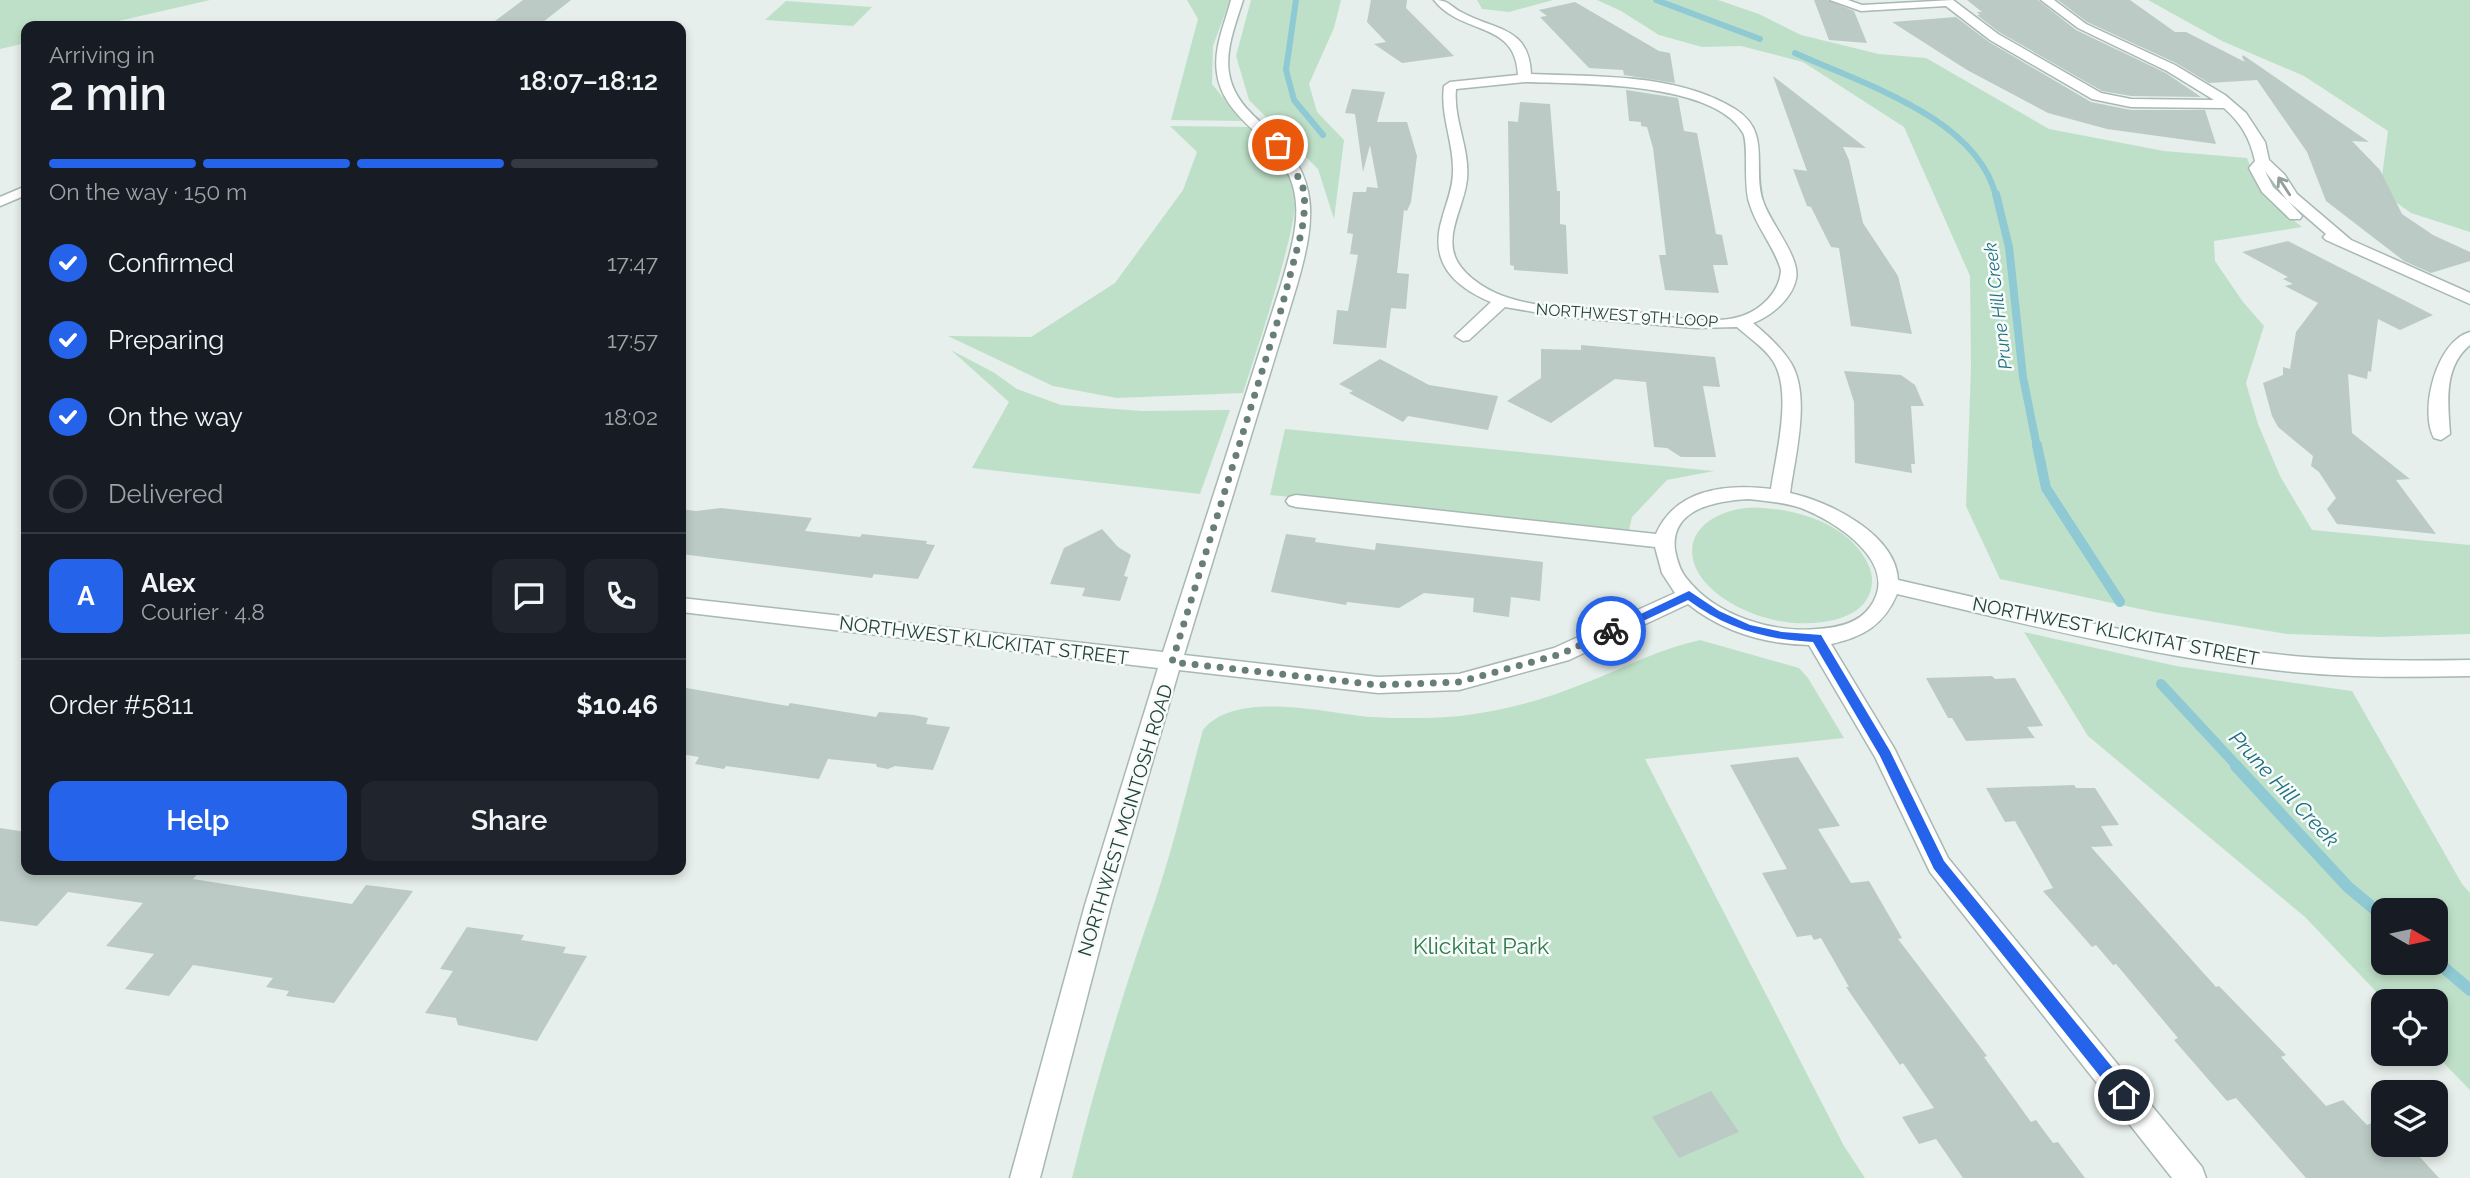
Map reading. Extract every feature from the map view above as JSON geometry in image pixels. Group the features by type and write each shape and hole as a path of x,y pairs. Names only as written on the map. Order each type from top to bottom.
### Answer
{"street":[{"name":"NORTHWEST MCINTOSH ROAD","path":"1025,1178 1102,892 1281,310 1302,230 1305,205 1297,172 1289,157 1239,108 1228,93 1223,76 1223,64 1237,0"},
{"path":"1440,0 1449,12 1512,39 1522,54 1525,78"},
{"path":"1836,0 1861,8 1947,1 1994,37 2096,96 2131,103 2228,104"},
{"path":"2047,0 2082,26 2191,79 2228,104 2258,142 2262,161 2256,168 2267,190 2318,232 2344,241 2470,299"},
{"name":"NORTHWEST 9TH LOOP","path":"1525,78 1649,86 1682,91 1728,108 1740,118 1750,132 1753,145 1751,166 1756,206 1790,269 1788,284 1776,299 1761,313 1741,322 1688,322 1537,309 1502,301 1468,283 1449,262 1444,246 1460,179 1460,153 1449,113 1450,86 1525,78"},
{"path":"0,202 21,192"},
{"path":"1463,336 1502,301"},
{"path":"1741,322 1771,348 1786,369 1791,397 1780,496"},
{"path":"2441,434 2438,385 2453,348 2470,337"},
{"path":"1748,493 1780,496 1833,515 1855,530 1879,556 1889,584 1886,601 1869,621 1841,634 1816,638 1782,636 1747,628 1715,614 1689,595 1671,574 1663,552 1665,532 1676,515 1694,502 1719,495 1748,493"},
{"path":"1296,501 1664,541"},
{"name":"NORTHWEST KLICKITAT STREET","path":"1889,584 2181,647 2269,660 2387,670 2470,668"},
{"name":"NORTHWEST KLICKITAT STREET","path":"686,607 1378,685 1459,682 1561,654 1689,595"},
{"path":"1816,638 1886,754 1939,865 2192,1178"}],"green space":[{"path":"0,0 210,0 119,21 21,21 21,44 0,49"},
{"path":"1187,0 1230,0 1213,46 1212,84 1242,121 1171,120 1198,19"},
{"path":"1251,0 1341,0 1334,28 1309,84 1317,112 1344,140 1334,219 1318,169 1249,100 1236,56"},
{"path":"1477,0 1553,0 1509,12 1482,9"},
{"path":"1597,0 1718,0 1759,14 1801,35 1879,54 1926,58 2049,129 2164,151 2247,158 2269,196 2302,227 2214,241 2215,261 2243,302 2264,326 2246,383 2258,424 2280,476 2312,530 2470,545 2470,634 2381,637 2287,634 2154,612 2000,579 1966,506 1971,368 1970,276 1904,127 1803,62 1741,46 1702,47 1659,35 1621,11"},
{"path":"2148,0 2470,0 2470,232 2411,213 2380,191 2388,131 2304,76 2222,41"},
{"path":"786,1 872,7 853,26 765,20"},
{"path":"1170,126 1251,127 1277,155 1295,188 1296,203 1285,256 1243,393 1117,398 1053,386 948,336 1031,337 1115,283 1183,190 1197,152"},
{"path":"951,350 993,372 1017,389 1061,405 1142,411 1230,410 1200,494 972,468 1009,402"},
{"path":"1285,429 1714,471 1667,480 1632,517 1629,530 1270,495"},
{"path":"1745,508 1780,510 1816,519 1833,527 1860,551 1869,566 1871,589 1865,602 1857,610 1841,618 1811,623 1785,622 1748,612 1709,587 1698,573 1693,558 1693,545 1698,532 1709,521 1724,513"},
{"path":"2024,632 2176,666 2352,691 2462,884 2470,893 2470,1090 2447,1066 2448,989 2374,989 2305,917 2088,736"},
{"name":"Klickitat Park","path":"1700,640 1799,668 1808,678 1844,738 1645,759 1844,1146 1865,1178 1072,1178 1110,1038 1168,859 1203,730 1218,718 1236,710 1258,707 1387,718 1435,718 1477,714 1560,692 1654,654"}],"building":[{"path":"523,0 571,0 544,21 495,21"},
{"path":"1371,0 1407,0 1406,8 1454,56 1402,63 1374,44 1386,42 1367,22"},
{"path":"1814,0 1827,0 1854,11 1867,43 1829,40"},
{"path":"1967,0 2038,0 2076,30 2166,73 2201,97 2131,96 2102,91 1999,32 1977,15 1980,15 1977,12 1982,12"},
{"path":"2058,0 2130,0 2175,32 2186,32 2245,62 2243,55 2369,142 2352,141 2380,170 2402,214 2433,235 2470,252 2470,261 2431,273 2404,261 2326,201 2307,152 2257,80 2209,83 2176,63 2087,22"},
{"path":"1575,2 1659,51 1670,53 1675,83 1624,75 1623,70 1589,68 1540,17 1547,16 1539,10"},
{"path":"1956,17 1989,42 2091,102 2131,110 2205,110 2216,144 2107,129 2048,113 1967,70 1892,22"},
{"path":"1773,76 1866,148 1843,147 1849,160 1863,223 1898,276 1912,334 1851,326 1839,248 1831,247 1811,207 1807,206 1793,169 1807,171"},
{"path":"1352,89 1385,92 1377,122 1407,122 1417,156 1411,202 1407,211 1404,210 1397,273 1409,274 1406,309 1391,308 1386,348 1333,344 1337,310 1348,311 1358,255 1350,254 1353,234 1347,233 1353,192 1366,192 1367,187 1378,188 1370,145 1363,172 1355,114 1345,113"},
{"path":"1626,90 1678,98 1684,131 1697,133 1716,234 1722,235 1728,265 1713,265 1719,293 1665,290 1659,255 1666,255 1653,148 1647,127 1641,126 1641,122 1629,121"},
{"path":"1520,102 1550,104 1557,191 1560,191 1560,224 1566,225 1568,274 1514,270 1514,266 1510,265 1508,121 1518,122"},
{"path":"2288,241 2433,315 2400,330 2378,319 2371,372 2368,371 2367,379 2348,374 2352,433 2410,479 2396,480 2436,534 2337,524 2327,509 2336,498 2319,472 2311,466 2313,456 2278,427 2272,416 2263,383 2283,375 2283,367 2290,369 2296,332 2318,303 2285,286 2293,284 2283,279 2288,277 2242,252"},
{"path":"1581,345 1715,357 1720,387 1703,386 1716,457 1681,457 1667,448 1654,447 1646,382 1615,379 1551,423 1507,401 1541,378 1541,349 1581,350"},
{"path":"1380,359 1429,385 1498,396 1488,430 1408,416 1403,422 1349,393 1353,391 1339,384"},
{"path":"1844,371 1901,375 1915,385 1924,406 1911,406 1915,464 1911,464 1912,473 1855,463 1854,402"},
{"path":"721,508 812,518 805,531 927,541 926,544 935,545 918,579 874,574 872,578 686,555 686,510"},
{"path":"1102,529 1118,547 1131,555 1124,576 1128,577 1120,601 1082,596 1085,588 1050,584 1064,548"},
{"path":"1286,534 1316,538 1315,542 1375,550 1376,543 1543,562 1540,601 1511,597 1509,617 1473,612 1474,598 1424,593 1399,608 1347,602 1346,605 1271,592"},
{"path":"1992,676 1995,679 2015,678 2043,726 2027,727 2035,738 1966,741 1952,718 1948,718 1926,678"},
{"path":"686,688 788,706 790,703 876,717 879,712 914,715 928,718 926,724 950,727 933,770 895,766 888,769 877,767 876,764 828,759 819,779 695,764 699,757 686,755"},
{"path":"1798,757 1840,826 1818,829 1851,883 1869,881 1902,938 1898,939 1987,1056 1984,1057 2031,1122 2036,1120 2053,1143 2058,1142 2085,1178 1963,1178 1936,1139 1919,1144 1902,1117 1934,1108 1903,1063 1900,1065 1846,987 1849,987 1821,938 1814,940 1811,935 1797,937 1762,873 1787,869 1730,765"},
{"path":"2074,785 2076,788 2095,788 2119,825 2101,826 2113,846 2091,847 2216,987 2219,986 2286,1055 2281,1057 2326,1106 2343,1100 2367,1125 2371,1123 2371,1157 2420,1157 2439,1178 2306,1178 2236,1098 2227,1101 2174,1040 2178,1038 2116,964 2113,965 2096,945 2092,947 2043,891 2053,888 2015,821 2005,822 1986,788"},
{"path":"0,828 21,831 21,875 197,875 193,879 352,904 366,885 413,891 334,1003 286,996 289,991 266,987 273,978 193,965 169,996 125,989 154,954 106,946 143,903 68,892 37,926 0,921"},
{"path":"467,927 524,935 521,940 566,947 563,953 587,956 537,1041 458,1025 456,1018 425,1013 453,971 440,969"},
{"path":"1711,1091 1739,1132 1679,1158 1652,1117"}],"waterway":[{"path":"1296,0 1286,70 1294,100 1323,135"},
{"name":"Prune Hill Creek","path":"1656,0 1760,39"},
{"name":"Prune Hill Creek","path":"1795,53 1883,91 1941,124 1966,145 1984,168 1996,196"},
{"name":"Prune Hill Creek","path":"1996,194 2009,247 2023,377 2037,447"},
{"name":"Prune Hill Creek","path":"2037,445 2046,488 2120,602"},
{"name":"Prune Hill Creek","path":"2161,684 2238,767"},
{"name":"Prune Hill Creek","path":"2236,766 2348,887 2371,906"},
{"name":"Prune Hill Creek","path":"2448,971 2470,990"}],"way so far":[{"path":"1278,145 1289,157 1303,188 1305,205 1302,230 1281,310 1172,662 1378,685 1459,682 1561,654 1611,631"}],"route":[{"path":"1611,631 1689,595 1715,614 1747,628 1782,636 1816,638 1886,754 1939,865 2124,1095"}]}
